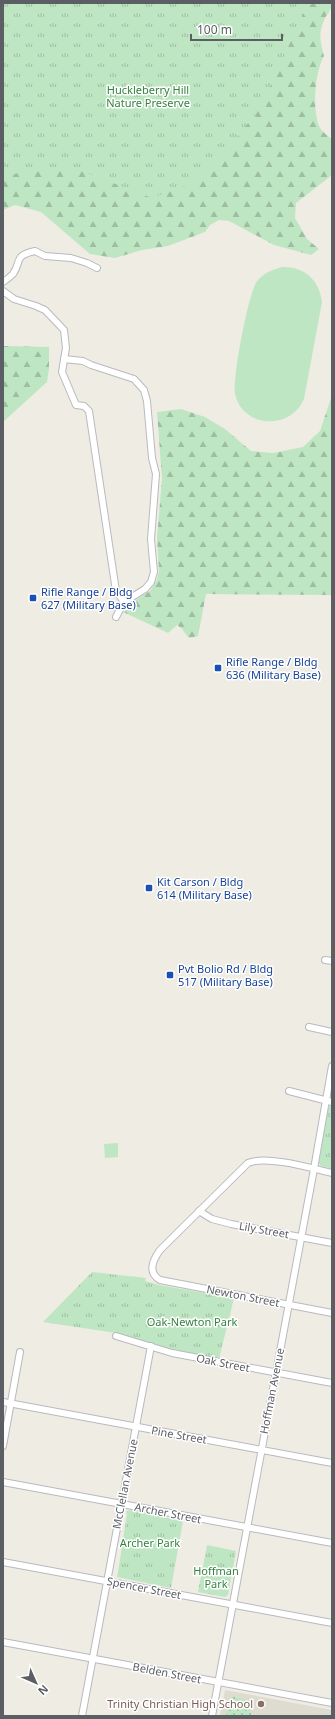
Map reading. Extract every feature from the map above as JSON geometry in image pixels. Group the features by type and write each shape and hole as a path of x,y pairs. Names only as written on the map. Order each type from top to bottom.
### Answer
{"street":[{"path":"3,282 13,274 17,262 21,256 35,251 45,256 71,258 97,268"},
{"path":"3,291 14,299 41,308 64,330 66,348 62,372 76,406 84,406 89,411 116,591 124,602"},
{"path":"64,359 83,361 90,365 134,379 141,386 147,401 152,458 156,474 151,539 154,572 145,589 124,602 116,617"},
{"path":"325,960 332,961"},
{"path":"309,1027 332,1032"},
{"name":"Hoffman Avenue","path":"212,1716 275,1373 314,1169 329,1101 332,1066"},
{"path":"289,1091 329,1101"},
{"path":"199,1211 248,1163 258,1160 275,1161 332,1173"},
{"name":"Lily Street","path":"199,1211 218,1221 332,1243"},
{"name":"Newton Street","path":"199,1211 160,1250 155,1258 152,1270 156,1277 160,1280 194,1287 332,1313"},
{"name":"Oak Street","path":"116,1336 172,1353 332,1383"},
{"name":"McClellan Avenue","path":"82,1716 151,1346"},
{"path":"3,1446 20,1352"},
{"name":"Pine Street","path":"3,1402 332,1463"},
{"name":"Archer Street","path":"3,1482 332,1543"},
{"name":"Spencer Street","path":"3,1562 332,1624"},
{"name":"Belden Street","path":"3,1642 332,1703"}],"shaded area":[{"name":"Trinity Christian High School","path":"225,1690 332,1710 332,1716 220,1716"}],"green space":[{"name":"Huckleberry Hill Nature Preserve","path":"3,3 332,3 331,9 325,18 321,33 324,56 318,71 315,100 319,126 323,132 332,139 332,175 296,203 295,218 307,239 319,249 311,255 274,245 229,221 219,220 210,225 205,232 168,246 142,250 115,258 90,254 41,212 15,205 3,210"},
{"name":"Huckleberry Hill Nature Preserve","path":"3,3 308,3 271,85 256,113 230,146 196,182 152,198 74,168 3,175"},
{"path":"283,267 298,269 310,276 318,287 322,302 304,399 298,409 289,416 279,420 268,421 257,419 247,414 240,406 235,394 236,372 245,319 253,289 257,281 263,276 272,270"},
{"path":"3,346 49,347 49,369 47,382 3,422"},
{"path":"332,395 332,595 206,594 198,636 189,638 177,625 168,633 123,612 130,604 150,591 157,580 159,571 157,538 162,479 157,412 181,409 205,417 225,429 251,451 273,453 303,447 320,431"},
{"path":"330,1106 332,1106 332,1169 321,1166 319,1163 327,1111"},
{"path":"118,1143 118,1157 105,1158 104,1144"},
{"name":"Oak-Newton Park","path":"92,1272 146,1278 145,1281 159,1285 234,1298 219,1359 174,1350 116,1333 43,1322"},
{"name":"Archer Park","path":"130,1510 183,1521 171,1588 117,1577 127,1515 126,1511"},
{"path":"148,1543 172,1547 169,1561 145,1556"},
{"name":"Hoffman Park","path":"207,1545 236,1551 228,1595 225,1597 198,1592"},
{"path":"234,1696 249,1700 251,1704 250,1710 252,1716 226,1716 229,1700"}],"place":[{"name":"Rifle Range / Bldg 627 (Military Base)","path":"33,598"},
{"name":"Rifle Range / Bldg 636 (Military Base)","path":"218,668"},
{"name":"Kit Carson / Bldg 614 (Military Base)","path":"149,888"},
{"name":"Pvt Bolio Rd / Bldg 517 (Military Base)","path":"170,975"},
{"name":"Trinity Christian High School","path":"261,1704"}]}
